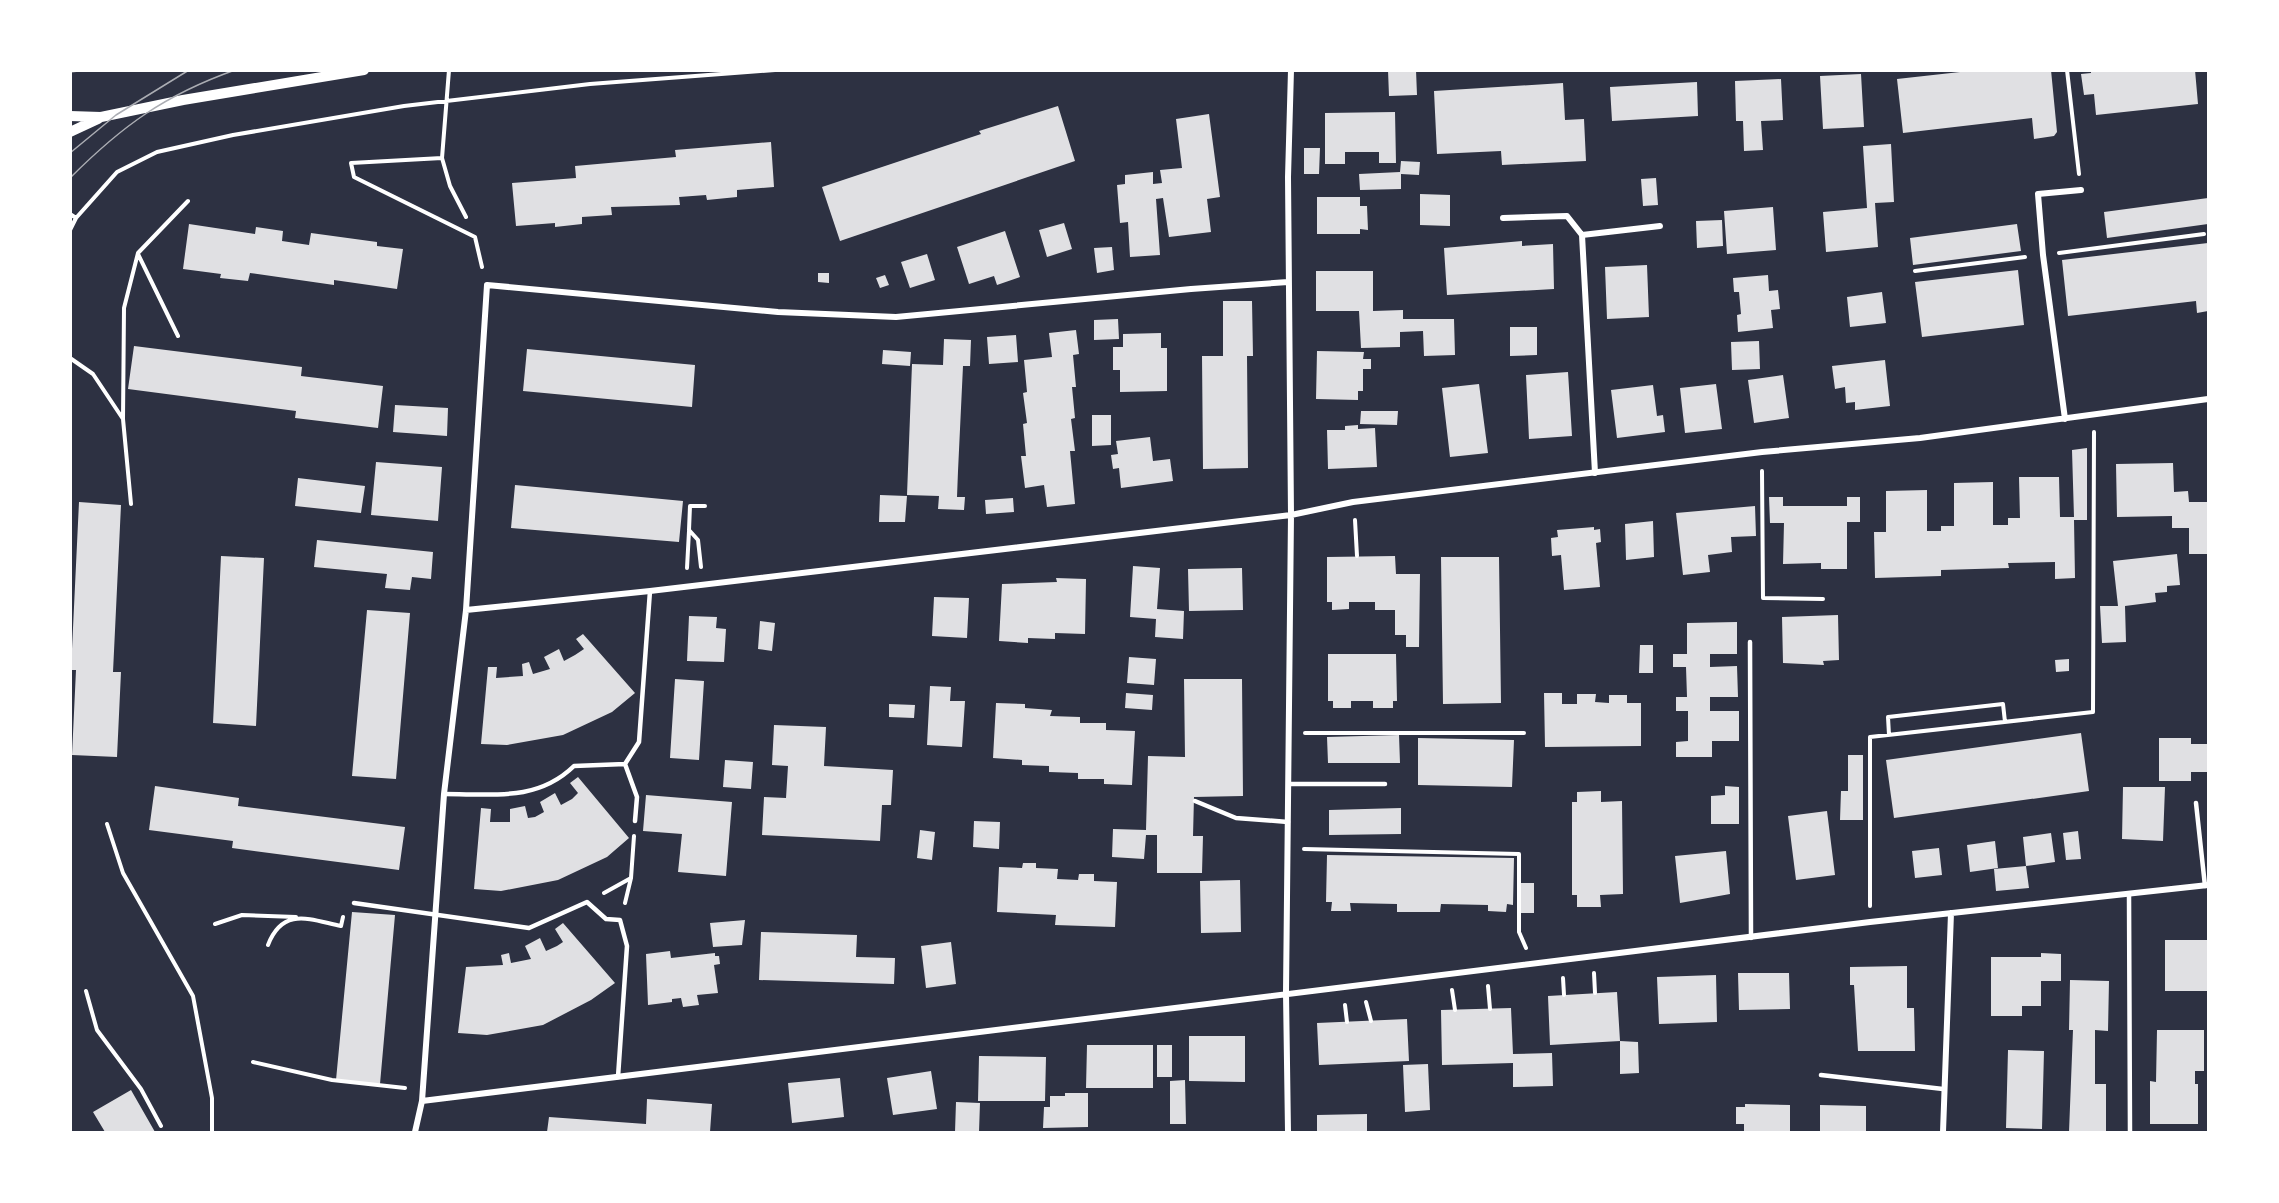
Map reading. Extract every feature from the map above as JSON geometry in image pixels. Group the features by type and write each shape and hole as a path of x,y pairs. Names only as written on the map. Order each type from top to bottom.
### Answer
{"street":[{"path":"70,116 101,117 183,100 364,70"},
{"path":"1288,1132 1286,993 1291,515 1288,282 1291,70"},
{"path":"70,132 101,117"},
{"path":"2065,419 2043,255 2038,194 2081,190"},
{"path":"1503,218 1567,216 1582,235 1595,473"},
{"path":"1582,235 1660,226"},
{"path":"415,1132 422,1101 444,794 466,610 487,285 778,312 896,317 1288,282"},
{"path":"466,610 650,591 702,583 1291,515 1353,502 1762,452 1920,438 2208,399"},
{"path":"422,1101 1870,922 2207,885"},
{"path":"1943,1132 1951,913"}],"lane":[{"path":"625,764 639,742 650,591"},
{"path":"1750,642 1751,938"},
{"path":"444,794 521,795 561,779 574,766 625,764"},
{"path":"625,764 637,797 635,821"},
{"path":"1288,784 1385,784"},
{"path":"1195,801 1236,818 1288,822"},
{"path":"2196,803 2207,885"},
{"path":"2129,895 2130,1132"},
{"path":"354,903 529,928 588,902 606,919 620,920 627,946 618,1077"},
{"path":"1821,1075 1943,1089"}],"path":[{"path":"449,70 442,158 450,186 466,218"},
{"path":"70,230 76,218 117,172 157,152 233,135 404,106 578,85 775,70"},
{"path":"2067,70 2081,190"},
{"path":"442,158 351,164 354,177 475,237 487,285"},
{"path":"131,504 123,419 124,308 138,253 188,201"},
{"path":"70,214 76,218"},
{"path":"138,253 178,336"},
{"path":"70,358 93,374 123,419"},
{"path":"1870,922 1869,737 2093,712 2094,415"},
{"path":"1762,452 1763,598 1823,599"},
{"path":"1353,502 1357,556"},
{"path":"686,586 690,506 705,506"},
{"path":"690,530 698,540 702,583"},
{"path":"1889,735 1888,717 2003,704 2005,722"},
{"path":"1327,732 1524,733"},
{"path":"620,920 632,878 635,821"},
{"path":"107,824 123,873 193,996 212,1098 212,1132"},
{"path":"1288,849 1519,854 1519,932 1533,964"},
{"path":"588,902 632,878"},
{"path":"216,924 242,915 300,917 341,926 345,902 354,903"},
{"path":"268,945 272,933 280,925 300,917"},
{"path":"86,991 97,1030 141,1089 161,1126"},
{"path":"253,1062 332,1080 422,1090"}],"building":[{"path":"1388,70 1416,70 1417,95 1389,96"},
{"path":"1978,70 2051,70 2057,132 2054,136 2034,139 2032,118 1903,133 1897,79"},
{"path":"2091,70 2195,70 2198,104 2096,115 2094,94 2084,95 2081,74 2091,73"},
{"path":"1861,74 1864,127 1823,129 1820,76"},
{"path":"1781,79 1783,120 1761,121 1763,150 1744,151 1743,121 1736,121 1735,81"},
{"path":"1697,82 1698,116 1612,121 1610,87"},
{"path":"1563,83 1565,120 1584,119 1586,161 1502,165 1501,151 1437,154 1434,91"},
{"path":"1058,106 1075,161 840,241 822,187 981,134 979,131"},
{"path":"1395,112 1396,163 1379,163 1379,152 1345,152 1345,164 1325,164 1325,113"},
{"path":"1209,114 1220,197 1207,199 1211,232 1169,237 1163,198 1156,199 1160,255 1130,257 1128,222 1120,223 1117,185 1125,184 1125,175 1153,172 1153,184 1162,183 1160,170 1182,168 1176,119"},
{"path":"771,142 774,187 737,190 737,197 707,200 706,195 679,197 680,205 611,207 612,215 582,217 582,224 555,227 555,223 516,226 512,183 576,178 575,166 676,157 675,150"},
{"path":"1891,144 1894,202 1875,203 1878,247 1826,252 1823,212 1867,208 1863,146"},
{"path":"1304,148 1320,148 1319,174 1304,174"},
{"path":"1401,161 1420,162 1419,175 1401,174 1401,189 1360,190 1359,174 1400,172"},
{"path":"1656,178 1658,205 1643,206 1641,179"},
{"path":"1420,194 1450,195 1450,226 1420,225"},
{"path":"1317,197 1360,197 1360,206 1367,206 1368,230 1360,229 1360,234 1317,234"},
{"path":"2208,198 2208,224 2107,238 2104,212"},
{"path":"1773,207 1776,250 1727,254 1724,211"},
{"path":"1722,220 1723,246 1697,248 1696,221"},
{"path":"1064,223 1072,249 1047,257 1039,230"},
{"path":"189,224 255,234 256,227 283,231 282,241 309,245 311,233 377,242 377,246 403,249 397,289 334,280 334,285 250,273 248,281 220,278 221,274 183,269"},
{"path":"2017,224 2021,251 1913,265 1910,238"},
{"path":"1005,231 1020,277 997,285 994,276 969,284 957,247"},
{"path":"1522,241 1522,246 1553,244 1554,289 1447,295 1444,248"},
{"path":"2208,243 2208,311 2197,313 2196,301 2068,316 2062,260"},
{"path":"1112,247 1114,270 1097,273 1094,248"},
{"path":"927,254 935,280 910,288 901,262"},
{"path":"1647,265 1649,317 1607,319 1605,267"},
{"path":"2018,270 2024,325 1922,337 1915,282"},
{"path":"1316,271 1373,271 1373,311 1403,310 1403,319 1454,319 1455,355 1424,356 1423,331 1400,332 1400,347 1361,348 1359,311 1316,311"},
{"path":"818,273 829,273 829,283 818,282"},
{"path":"885,275 889,285 880,288 876,278"},
{"path":"1768,275 1769,291 1778,290 1780,309 1771,310 1773,328 1738,332 1737,315 1741,314 1739,292 1734,292 1733,278"},
{"path":"1882,292 1886,323 1850,327 1847,297"},
{"path":"1223,301 1252,301 1253,356 1247,356 1248,468 1203,469 1202,356 1223,356"},
{"path":"1118,319 1119,339 1094,340 1094,320"},
{"path":"1510,327 1537,327 1537,355 1510,356"},
{"path":"1076,330 1079,354 1073,355 1076,387 1072,387 1075,418 1071,419 1075,451 1070,451 1075,504 1047,507 1044,485 1025,488 1021,456 1026,456 1023,424 1027,423 1023,393 1027,392 1024,360 1052,357 1049,333"},
{"path":"1161,333 1161,348 1167,348 1167,391 1120,392 1120,370 1113,370 1113,347 1123,347 1123,334"},
{"path":"1016,335 1018,362 989,364 987,337"},
{"path":"944,339 971,340 970,366 963,366 958,471 957,497 965,497 964,510 938,509 939,496 907,495 912,364 943,365"},
{"path":"1759,341 1760,369 1732,370 1731,342"},
{"path":"134,346 302,367 301,376 383,386 378,428 295,418 296,411 128,389"},
{"path":"527,349 695,365 692,407 523,391"},
{"path":"883,350 911,352 910,366 882,364"},
{"path":"1317,351 1364,352 1363,359 1371,359 1371,369 1363,369 1363,391 1358,391 1358,400 1316,399"},
{"path":"1885,360 1890,406 1855,410 1855,402 1846,403 1845,387 1835,389 1832,366"},
{"path":"1568,372 1572,436 1529,439 1526,375"},
{"path":"1783,375 1789,418 1754,423 1748,380"},
{"path":"1479,384 1488,453 1450,457 1442,388"},
{"path":"1716,384 1722,429 1685,433 1680,388"},
{"path":"1653,385 1657,416 1663,415 1665,432 1617,438 1611,390"},
{"path":"395,405 448,408 447,436 393,432"},
{"path":"1361,411 1398,411 1397,425 1360,424"},
{"path":"1092,415 1111,415 1111,445 1092,446"},
{"path":"1358,425 1358,429 1375,428 1377,467 1328,469 1327,430 1345,430 1345,426"},
{"path":"1150,437 1153,461 1170,459 1173,481 1121,488 1119,468 1113,469 1111,455 1118,454 1116,441"},
{"path":"2087,448 2087,520 2074,520 2075,578 2055,579 2055,562 2008,563 2009,568 1941,570 1941,576 1875,578 1874,532 1886,532 1886,491 1927,490 1927,531 1941,531 1941,526 1954,526 1954,483 1993,482 1993,525 2008,525 2008,518 2020,518 2019,477 2059,477 2060,517 2074,517 2072,450"},
{"path":"376,462 442,467 438,521 371,515"},
{"path":"2173,463 2174,492 2188,491 2189,502 2208,502 2208,554 2189,554 2189,528 2172,528 2172,516 2117,517 2116,464"},
{"path":"298,478 365,486 361,513 295,506"},
{"path":"515,485 683,501 679,542 511,528"},
{"path":"880,495 907,496 905,522 879,522"},
{"path":"1769,497 1783,497 1783,506 1847,506 1847,497 1860,497 1860,522 1847,522 1847,569 1821,569 1821,563 1783,564 1784,523 1770,523"},
{"path":"1013,498 1014,512 986,514 985,500"},
{"path":"79,502 121,505 113,672 121,672 117,757 72,755 76,670 71,670"},
{"path":"1755,506 1756,536 1731,537 1732,552 1708,555 1710,572 1683,575 1676,513"},
{"path":"1653,521 1654,557 1626,560 1625,524"},
{"path":"1594,527 1594,530 1600,529 1601,542 1596,543 1600,587 1564,590 1561,555 1552,556 1551,538 1558,537 1557,530"},
{"path":"317,540 433,552 431,579 412,577 410,590 385,588 387,574 314,567"},
{"path":"2177,554 2180,585 2167,586 2167,592 2155,593 2156,602 2125,606 2126,642 2102,643 2100,606 2118,606 2113,561"},
{"path":"221,556 264,558 256,726 213,723"},
{"path":"1395,556 1396,574 1420,574 1419,647 1406,647 1406,635 1395,635 1395,610 1375,610 1375,602 1349,602 1349,609 1332,610 1332,602 1327,602 1327,557"},
{"path":"1441,557 1499,557 1501,703 1443,704"},
{"path":"1133,566 1160,568 1157,609 1184,611 1183,639 1155,637 1156,619 1130,617"},
{"path":"1242,568 1243,610 1189,611 1188,569"},
{"path":"1056,578 1086,579 1085,634 1055,633 1055,639 1028,638 1028,643 999,641 1002,584 1057,582"},
{"path":"934,597 969,598 967,638 932,636"},
{"path":"367,610 410,613 396,779 352,776"},
{"path":"1838,615 1839,660 1823,661 1824,665 1783,663 1782,617"},
{"path":"689,616 717,617 716,628 726,629 724,662 687,661"},
{"path":"760,621 775,623 772,651 758,649"},
{"path":"1737,622 1737,654 1710,654 1710,667 1737,666 1738,697 1710,697 1710,711 1739,711 1739,741 1712,741 1712,757 1676,757 1676,742 1688,741 1688,711 1676,711 1676,697 1687,697 1686,667 1673,667 1673,654 1687,654 1687,623"},
{"path":"583,634 635,693 612,712 563,735 507,745 481,744 488,667 497,667 496,678 523,676 522,664 529,662 533,674 550,669 544,657 559,649 564,661 575,655 584,649 576,639"},
{"path":"1640,645 1653,645 1653,673 1639,673"},
{"path":"1328,654 1396,654 1397,701 1393,701 1393,708 1373,708 1373,701 1351,701 1351,708 1333,708 1333,701 1328,701"},
{"path":"1129,657 1156,659 1154,685 1127,683"},
{"path":"2069,659 2069,671 2056,672 2055,660"},
{"path":"675,679 704,681 699,760 670,758"},
{"path":"1184,679 1242,679 1243,796 1194,797 1193,836 1203,836 1202,873 1157,873 1157,835 1146,835 1144,859 1112,857 1113,829 1146,830 1148,756 1185,757"},
{"path":"930,686 951,687 950,701 965,701 962,747 927,745"},
{"path":"1126,693 1153,695 1152,710 1125,708"},
{"path":"1544,693 1562,693 1562,704 1577,704 1577,694 1596,694 1595,702 1609,703 1609,695 1627,695 1627,703 1641,703 1641,746 1545,747"},
{"path":"996,703 1025,704 1025,708 1052,710 1050,716 1080,717 1080,723 1106,723 1106,730 1135,731 1132,785 1104,784 1104,779 1078,779 1078,773 1049,772 1049,766 1022,765 1022,760 993,758"},
{"path":"889,704 915,705 914,718 889,717"},
{"path":"774,725 826,727 824,766 893,770 891,805 882,805 880,841 762,835 764,797 786,798 788,766 772,765"},
{"path":"2081,733 2089,791 1894,818 1886,760"},
{"path":"1399,735 1400,763 1328,763 1327,737"},
{"path":"1418,738 1514,740 1512,787 1418,785"},
{"path":"2159,738 2191,738 2191,744 2208,744 2208,772 2191,772 2191,781 2159,781"},
{"path":"1848,755 1863,755 1863,820 1840,820 1841,791 1848,791"},
{"path":"725,760 753,762 751,789 723,787"},
{"path":"578,777 629,838 607,857 558,880 501,891 474,889 481,808 491,809 490,822 510,822 510,809 525,806 528,818 535,817 544,812 540,802 555,793 561,805 572,799 578,793 570,783"},
{"path":"155,786 239,798 238,806 405,827 399,870 232,848 233,841 149,830"},
{"path":"1725,786 1739,787 1739,824 1711,824 1711,796 1725,795"},
{"path":"2123,787 2165,787 2163,841 2122,839"},
{"path":"1601,791 1601,802 1622,801 1623,894 1600,895 1601,907 1577,907 1577,895 1572,895 1572,802 1577,802 1577,792"},
{"path":"646,795 732,802 726,876 678,872 682,834 643,831"},
{"path":"1401,808 1401,834 1329,835 1329,810"},
{"path":"1827,811 1835,875 1796,880 1788,816"},
{"path":"974,821 1000,822 999,849 973,847"},
{"path":"920,830 935,832 932,860 917,858"},
{"path":"2078,831 2081,859 2066,860 2063,833"},
{"path":"2051,833 2055,862 2026,866 2023,837"},
{"path":"1995,841 1998,868 1970,872 1967,845"},
{"path":"1939,848 1942,875 1915,878 1912,851"},
{"path":"1726,851 1730,894 1680,903 1675,856"},
{"path":"1327,855 1514,858 1513,905 1507,904 1506,912 1488,911 1488,905 1441,904 1440,912 1397,912 1397,904 1350,903 1351,911 1331,911 1332,902 1326,902"},
{"path":"1023,863 1036,863 1036,868 1058,869 1057,879 1078,880 1079,874 1094,874 1094,881 1117,882 1115,927 1055,925 1056,915 997,912 999,867 1022,868"},
{"path":"2026,866 2029,888 1996,891 1994,869"},
{"path":"1240,880 1241,932 1201,933 1200,881"},
{"path":"1520,883 1534,883 1534,913 1520,913"},
{"path":"352,912 395,915 380,1084 336,1080"},
{"path":"745,920 742,945 713,947 710,923"},
{"path":"563,923 615,983 591,1000 543,1025 487,1035 458,1033 466,967 503,965 501,955 509,953 511,963 531,959 525,946 540,938 546,951 557,946 563,942 555,929"},
{"path":"761,932 857,935 856,957 895,958 894,984 759,980"},
{"path":"2165,940 2208,940 2208,991 2165,991"},
{"path":"951,942 956,984 926,988 921,946"},
{"path":"670,951 671,958 715,953 715,956 719,956 720,964 714,965 718,993 697,995 699,1005 683,1007 681,998 672,999 672,1002 648,1005 646,954"},
{"path":"2041,953 2061,954 2061,981 2041,981 2041,1006 2022,1006 2022,1016 1991,1016 1991,957 2041,957"},
{"path":"1907,966 1907,1008 1914,1008 1915,1051 1858,1051 1854,985 1850,985 1850,967"},
{"path":"1738,973 1789,973 1790,1009 1739,1010"},
{"path":"1716,975 1717,1022 1659,1024 1657,977"},
{"path":"2070,980 2109,981 2108,1031 2095,1030 2095,1084 2106,1084 2106,1132 2069,1132 2073,1030 2069,1030"},
{"path":"1617,992 1620,1041 1550,1045 1548,996"},
{"path":"1511,1008 1513,1054 1552,1053 1553,1086 1513,1087 1513,1063 1442,1065 1441,1010"},
{"path":"1407,1019 1409,1061 1319,1065 1317,1023"},
{"path":"2157,1030 2204,1030 2204,1071 2195,1071 2195,1084 2198,1084 2198,1124 2150,1124 2150,1081 2156,1082"},
{"path":"1189,1036 1245,1036 1245,1082 1189,1081"},
{"path":"1620,1041 1638,1042 1639,1073 1620,1074"},
{"path":"1087,1045 1153,1045 1153,1088 1086,1088"},
{"path":"1157,1045 1172,1045 1172,1077 1157,1077"},
{"path":"2008,1050 2044,1051 2042,1129 2006,1128"},
{"path":"979,1056 1046,1057 1045,1101 978,1101"},
{"path":"1428,1064 1430,1110 1405,1112 1403,1065"},
{"path":"931,1071 937,1109 893,1115 887,1078"},
{"path":"840,1078 844,1117 792,1123 788,1083"},
{"path":"1185,1080 1186,1124 1170,1124 1170,1081"},
{"path":"131,1090 155,1132 105,1132 93,1112"},
{"path":"1065,1093 1088,1093 1088,1127 1043,1128 1044,1107 1050,1107 1050,1096 1065,1096"},
{"path":"647,1099 712,1104 710,1132 547,1132 549,1117 646,1124"},
{"path":"956,1102 980,1103 979,1132 955,1132"},
{"path":"1745,1104 1790,1105 1790,1132 1744,1132 1744,1124 1736,1124 1736,1107 1745,1107"},
{"path":"1820,1105 1866,1106 1866,1132 1820,1132"},
{"path":"1367,1114 1367,1132 1317,1132 1317,1115"}],"tram line":[{"path":"70,72 87,70"},
{"path":"70,153 116,115 189,70"},
{"path":"70,178 108,142 146,114 187,90 235,70"}]}
